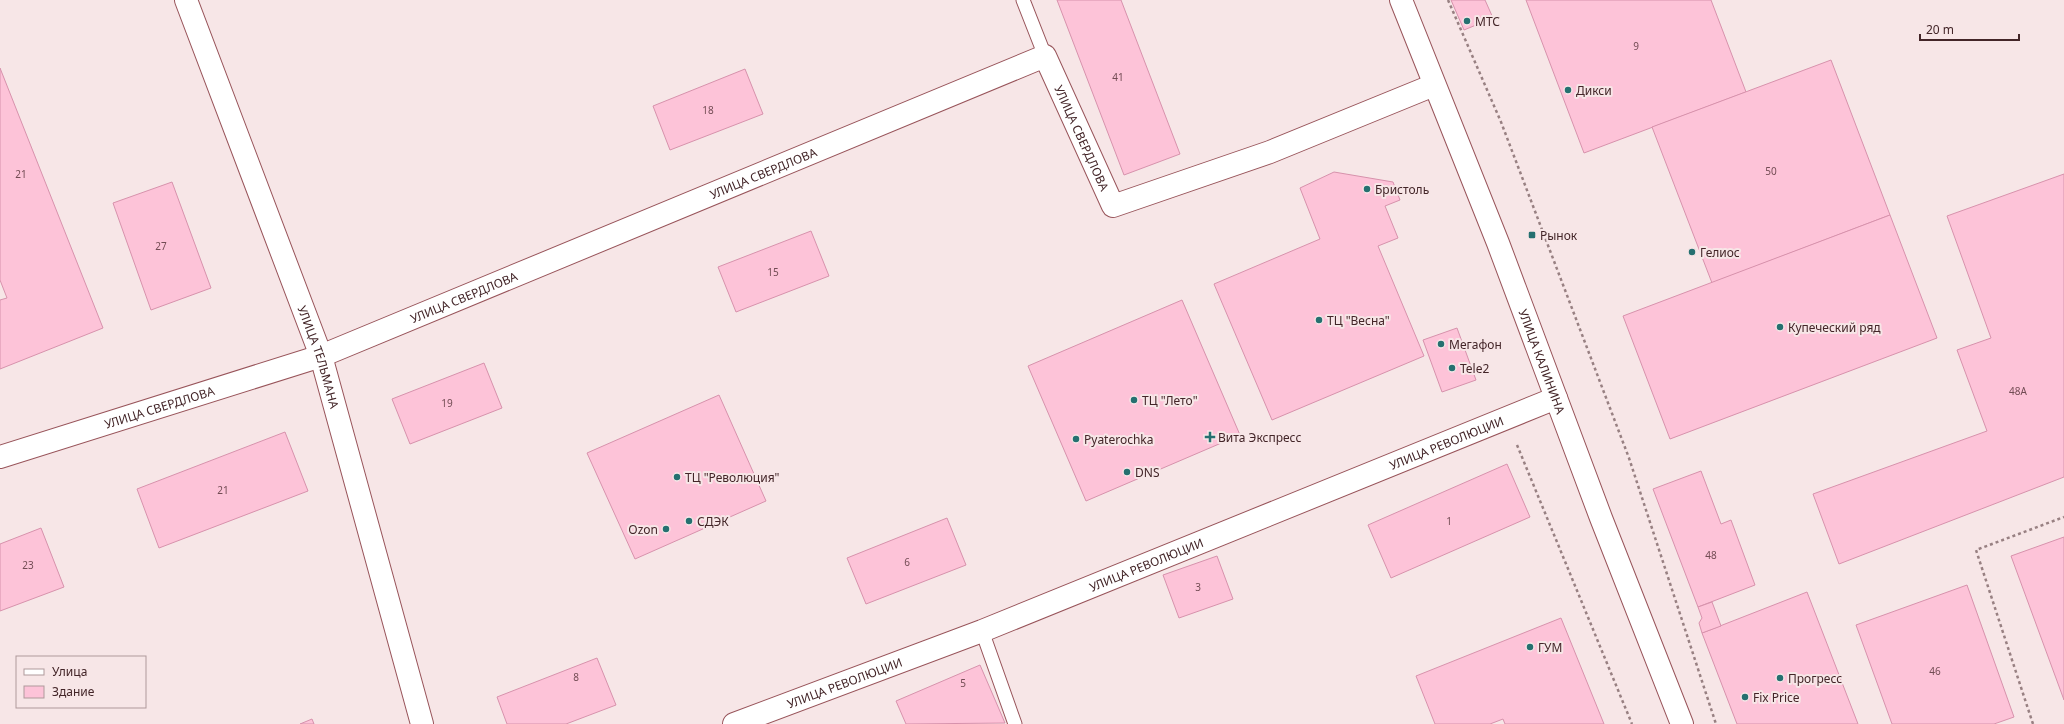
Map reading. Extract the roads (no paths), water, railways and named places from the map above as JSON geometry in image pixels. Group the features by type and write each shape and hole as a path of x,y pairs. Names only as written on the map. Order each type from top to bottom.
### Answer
{"street":[{"name":"УЛИЦА ТЕЛЬМАНА","path":"186,0 320,356 422,724"},
{"name":"УЛИЦА КАЛИНИНА","path":"1401,0 1498,243 1600,518 1682,724"},
{"name":"УЛИЦА СВЕРДЛОВА","path":"0,457 320,356 1045,56 1113,206 1270,152 1434,85"},
{"name":"УЛИЦА РЕВОЛЮЦИИ","path":"734,724 982,631 1556,398"}],"lane":[{"path":"1023,0 1045,56"},
{"path":"982,631 1015,724"}],"place":[{"name":"МТС","path":"1467,21"},
{"name":"Дикси","path":"1568,90"},
{"name":"Бристоль","path":"1367,189"},
{"name":"Рынок","path":"1532,235"},
{"name":"Гелиос","path":"1692,252"},
{"name":"ТЦ \"Весна\"","path":"1319,320"},
{"name":"Купеческий ряд","path":"1780,327"},
{"name":"Мегафон","path":"1441,344"},
{"name":"Tele2","path":"1452,368"},
{"name":"ТЦ \"Лето\"","path":"1134,400"},
{"name":"Вита Экспресс","path":"1210,437"},
{"name":"Pyaterochka","path":"1076,439"},
{"name":"DNS","path":"1127,472"},
{"name":"ТЦ \"Революция\"","path":"677,477"},
{"name":"СДЭК","path":"689,521"},
{"name":"Ozon","path":"666,529"},
{"name":"ГУМ","path":"1530,647"},
{"name":"Прогресс","path":"1780,678"},
{"name":"Fix Price","path":"1745,697"}]}
